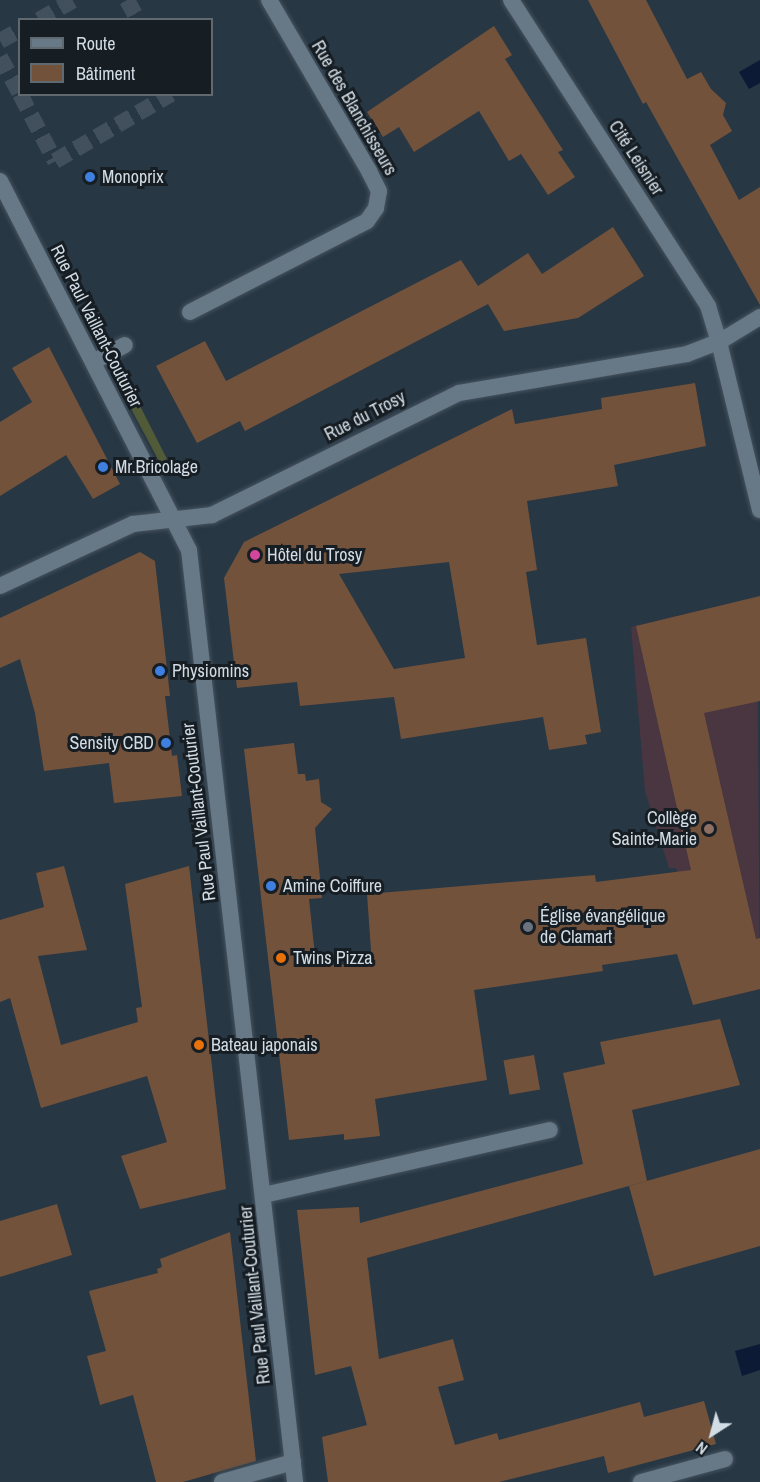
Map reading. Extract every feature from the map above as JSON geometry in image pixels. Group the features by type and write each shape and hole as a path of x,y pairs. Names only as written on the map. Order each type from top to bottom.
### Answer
{"street":[{"name":"Rue des Blanchisseurs","path":"190,312 367,221 376,208 379,190 269,0"},
{"name":"Cité Leisnier","path":"511,0 708,306 760,510"},
{"name":"Rue Paul Vaillant-Couturier","path":"0,181 189,550 295,1482"},
{"name":"Rue du Trosy","path":"0,586 133,524 212,514 459,393 687,354 719,342 760,317"},
{"path":"93,362 125,345"},
{"path":"264,1195 550,1130"},
{"path":"641,1482 725,1459"},
{"path":"222,1482 293,1462"}],"shaded area":[{"name":"Collège Sainte-Marie","path":"757,597 760,989 715,1000 676,868 669,868 645,791 631,627"}],"green space":[{"path":"136,398 167,459 160,463 128,403"}],"water":[{"path":"760,60 760,83 749,89 739,72"},
{"path":"760,1344 760,1370 742,1376 735,1351"}],"building":[{"path":"588,0 646,0 687,79 701,72 711,89 726,103 723,115 732,131 710,145 739,200 760,187 760,305 646,102 643,104"},
{"path":"494,26 512,55 505,59 563,150 558,152 575,177 548,195 521,154 509,161 479,111 414,152 399,127 383,137 367,112"},
{"path":"613,227 644,276 578,318 504,331 488,304 245,431 240,421 197,443 156,366 205,341 226,381 461,260 478,286 528,253 542,274"},
{"path":"49,347 120,484 93,499 66,455 0,496 0,422 32,402 12,368"},
{"path":"695,383 706,446 614,465 618,486 527,501 537,570 526,572 537,645 586,638 601,732 585,735 587,744 549,750 543,717 401,739 394,697 300,706 297,682 237,688 224,578 244,542 512,409 515,424 602,409 601,398","holes":["449,562 465,658 394,669 339,574"]},
{"path":"140,552 155,561 170,696 165,696 172,756 177,755 182,796 114,803 109,763 44,771 35,713 20,659 0,668 0,618"},
{"path":"760,596 760,701 704,713 756,939 760,938 760,989 693,1005 677,954 602,965 603,971 474,990 487,1080 375,1099 380,1136 344,1140 344,1134 289,1140 244,749 294,743 298,774 305,774 306,781 319,779 321,802 332,809 315,828 322,898 309,899 316,965 372,964 367,894 595,875 596,882 691,870 636,626"},
{"path":"64,866 87,950 38,956 61,1045 138,1022 136,1008 142,1007 125,884 189,866 226,1189 140,1209 121,1156 167,1142 147,1076 41,1108 10,998 0,1002 0,920 44,907 36,873"},
{"path":"720,1019 740,1085 632,1110 647,1181 367,1258 379,1359 453,1339 464,1380 438,1387 455,1445 497,1433 499,1440 640,1402 644,1417 704,1401 716,1444 608,1473 604,1456 499,1482 328,1482 322,1437 367,1425 351,1366 315,1375 297,1210 359,1207 360,1223 583,1164 563,1073 605,1064 600,1042"},
{"path":"534,1055 540,1089 510,1095 503,1060"},
{"path":"760,1149 760,1246 654,1276 629,1186"},
{"path":"57,1204 72,1255 0,1277 0,1221"},
{"path":"230,1232 256,1461 183,1482 156,1482 133,1395 100,1405 87,1356 106,1351 89,1291 158,1273 157,1269 162,1267 160,1259"}],"tunnel":[{"path":"42,18 73,0"},
{"path":"127,0 137,18"},
{"path":"0,41 18,31"},
{"path":"0,57 18,90"},
{"path":"21,96 55,161 168,96"}],"place":[{"name":"Monoprix","path":"90,177"},
{"name":"Mr.Bricolage","path":"103,467"},
{"name":"Hôtel du Trosy","path":"255,555"},
{"name":"Physiomins","path":"160,671"},
{"name":"Sensity CBD","path":"166,743"},
{"name":"Collège Sainte-Marie","path":"709,829"},
{"name":"Amine Coiffure","path":"271,886"},
{"name":"Église évangélique de Clamart","path":"528,927"},
{"name":"Twins Pizza","path":"281,958"},
{"name":"Bateau japonais","path":"199,1045"}]}
